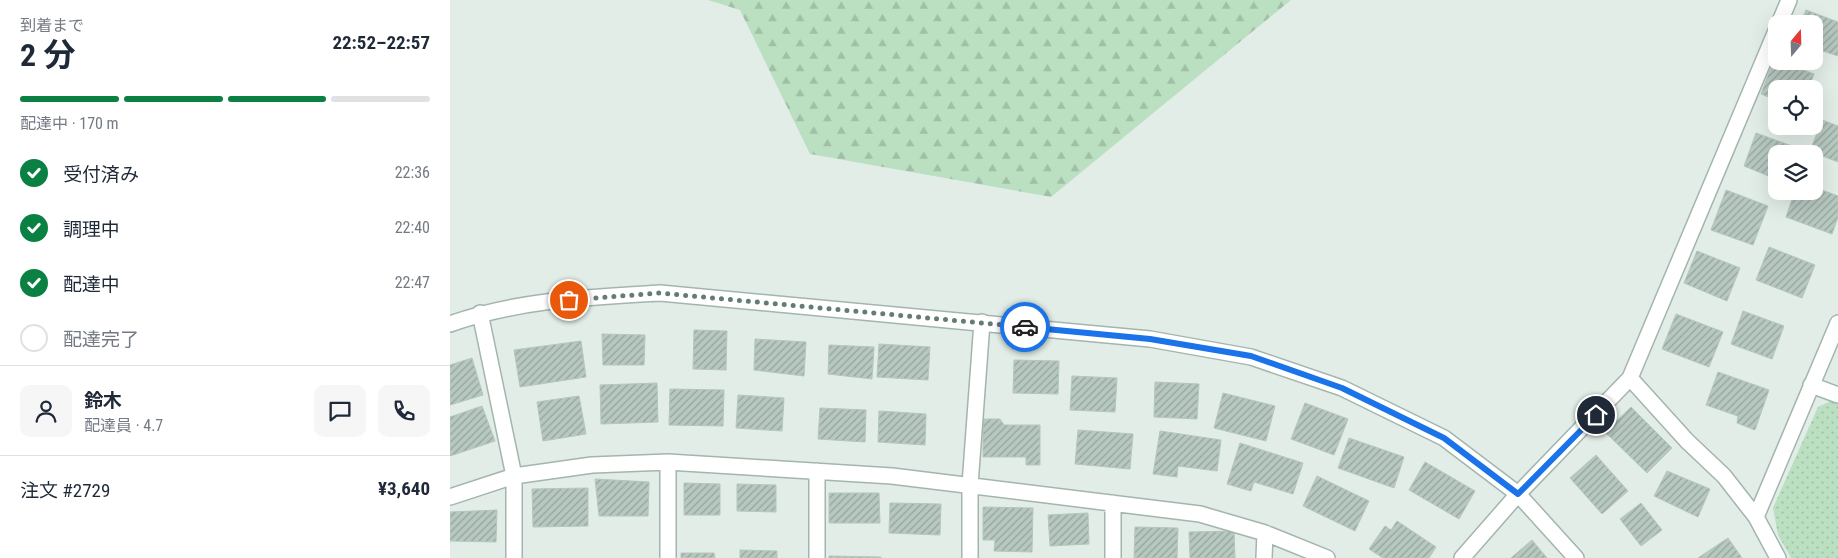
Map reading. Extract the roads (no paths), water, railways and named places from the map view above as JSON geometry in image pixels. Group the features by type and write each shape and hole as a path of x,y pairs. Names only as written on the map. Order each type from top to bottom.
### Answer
{"street":[{"path":"1783,15 1789,0"},
{"path":"1462,558 1518,494 1630,378 1768,51"},
{"path":"450,324 480,313 586,297 660,293 1150,339 1251,356 1342,388 1444,438 1518,494 1576,558"},
{"path":"480,313 514,476 514,558"},
{"path":"970,558 970,485 982,322"},
{"path":"1756,517 1838,323"},
{"path":"1630,378 1687,441 1724,476 1756,517 1778,558"},
{"path":"1811,384 1838,395"},
{"path":"668,462 668,558"},
{"path":"450,497 514,476 592,465 668,462 892,476 1200,514 1265,533 1327,558"},
{"path":"816,558 817,471"},
{"path":"1113,503 1113,558"},
{"path":"1264,558 1265,533"}]}
